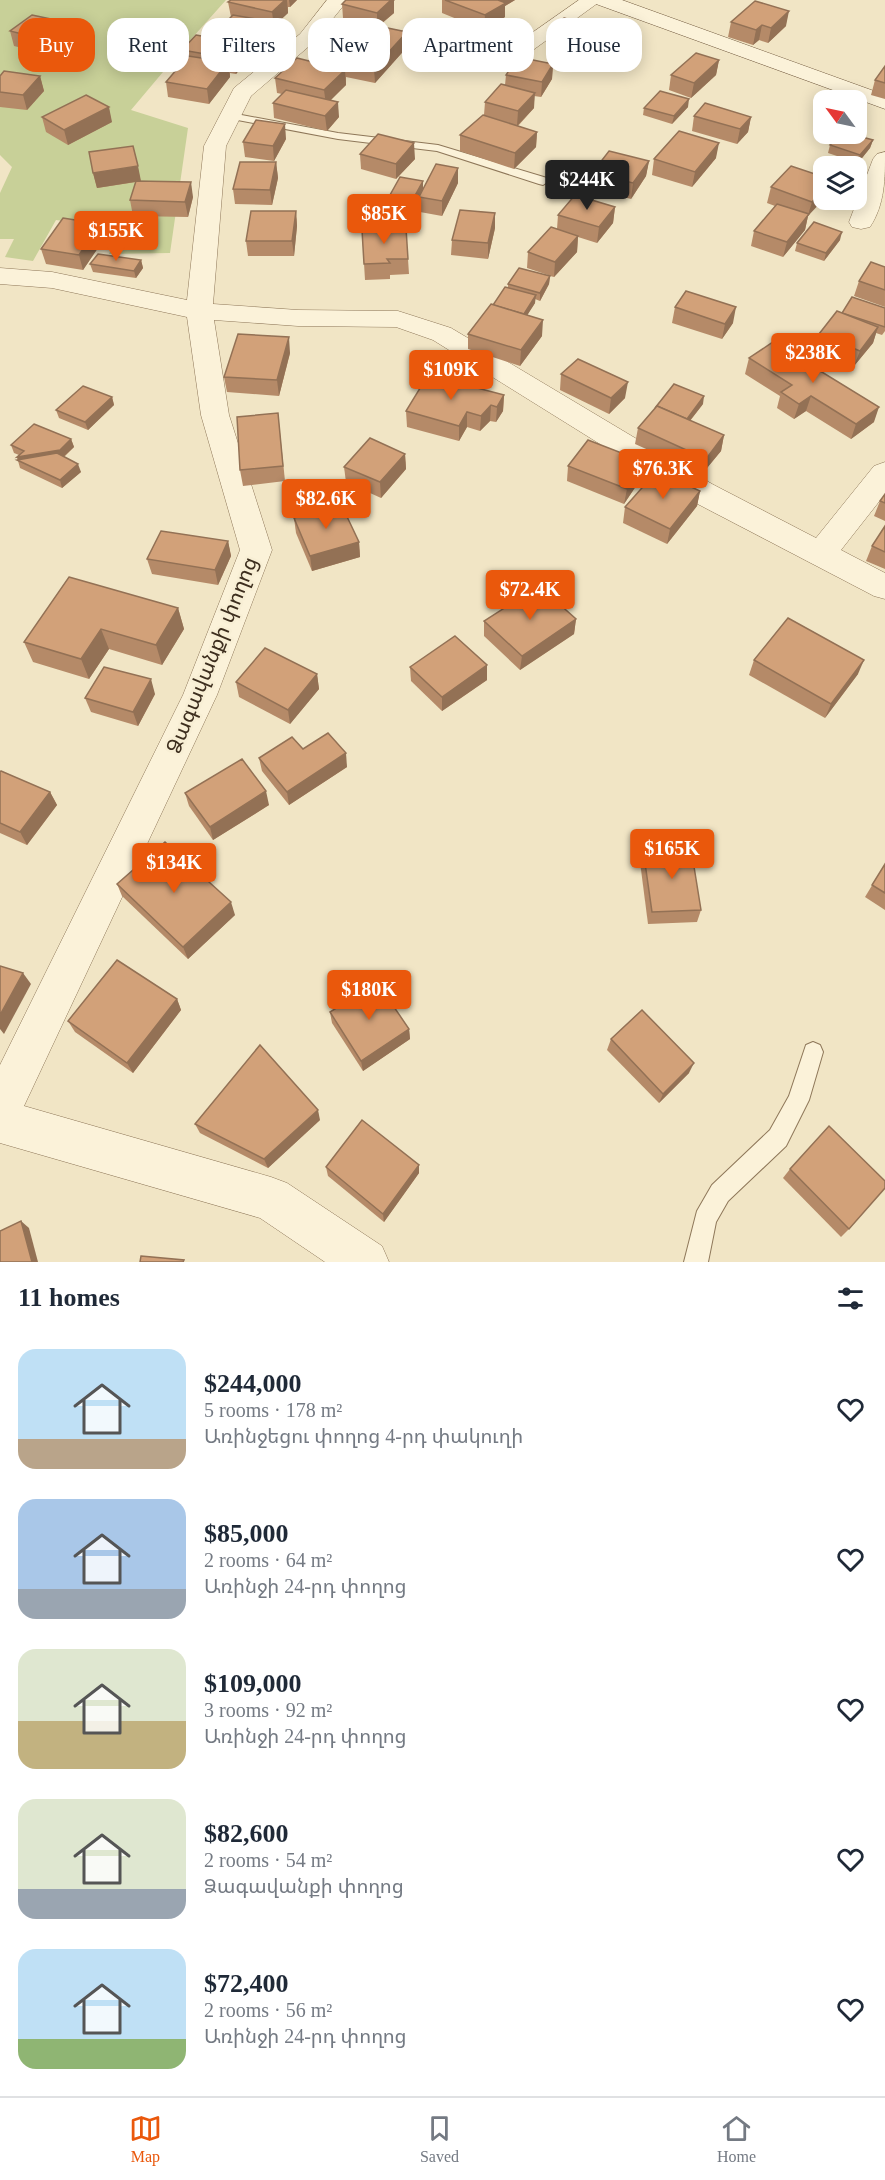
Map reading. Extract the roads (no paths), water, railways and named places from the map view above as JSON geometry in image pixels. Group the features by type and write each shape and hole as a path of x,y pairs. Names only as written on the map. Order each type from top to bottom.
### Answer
{"street":[{"name":"Ձագավանքի փողոց","path":"0,1111 201,695 256,550 215,415 199,311 215,146 242,93 307,38 338,0"},
{"path":"534,40 592,0"},
{"path":"603,0 885,102"},
{"path":"861,222 885,159"},
{"path":"0,276 52,280 199,311 298,318 398,318 442,334 701,492 885,587"},
{"path":"821,554 885,473"},
{"path":"0,1121 271,1199 366,1262"}],"lane":[{"path":"231,116 338,136 438,148 543,181"},
{"path":"696,1262 705,1219 720,1193 778,1138 798,1100 813,1052"}]}
